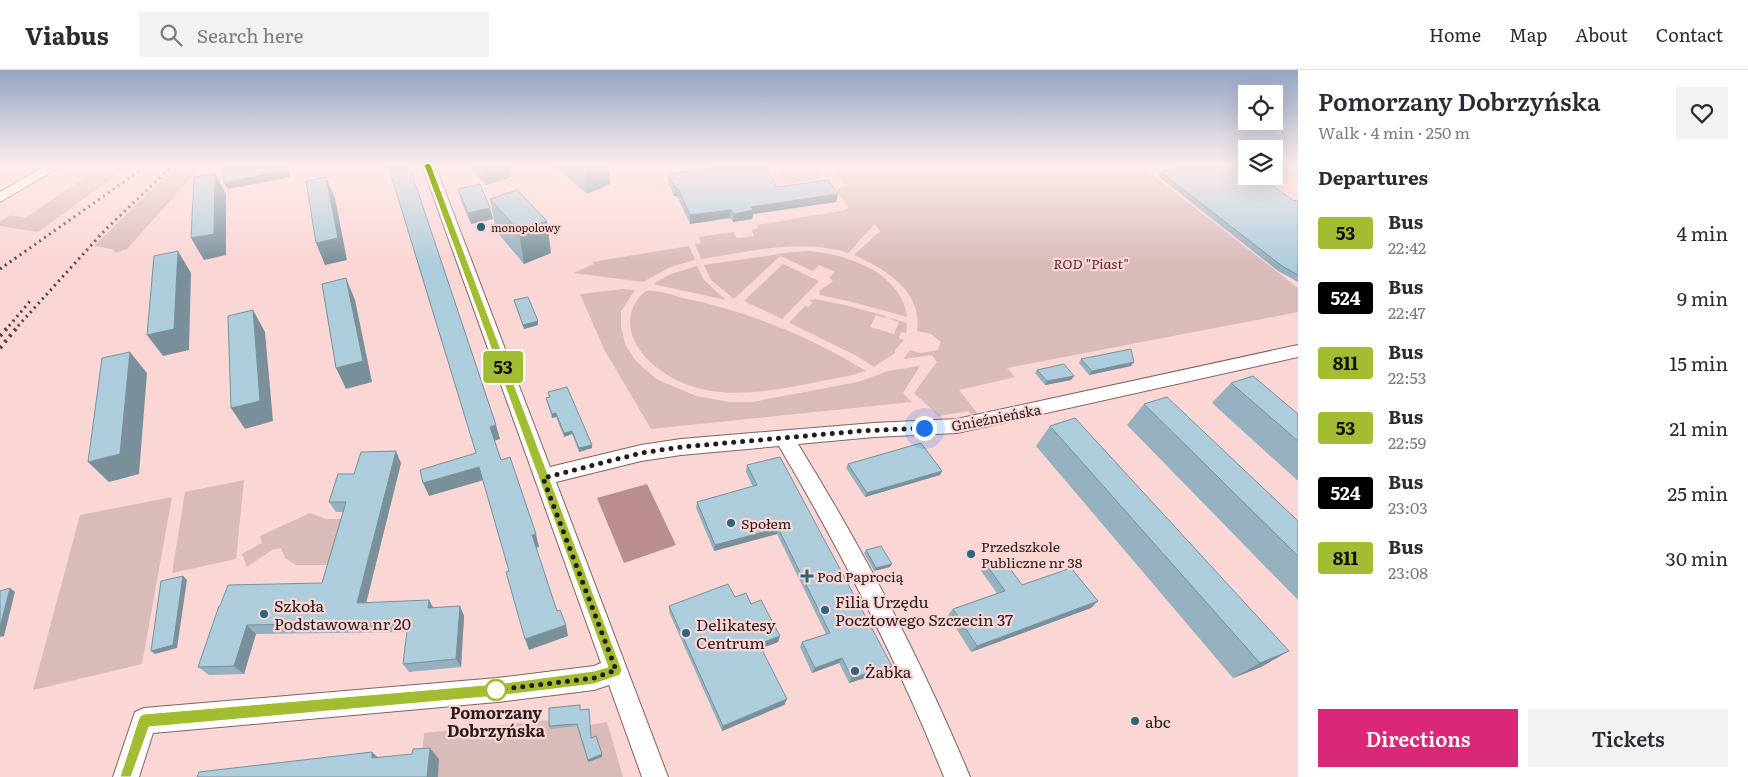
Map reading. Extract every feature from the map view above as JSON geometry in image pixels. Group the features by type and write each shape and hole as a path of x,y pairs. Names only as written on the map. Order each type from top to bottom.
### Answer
{"street":[{"path":"440,198 656,777"},
{"name":"Gnieźnieńska","path":"543,478 641,453 681,447 874,430 957,426 1298,351"},
{"path":"784,438 864,577 906,656 957,777"},
{"path":"126,777 144,721 497,690 594,678 616,670"}],"green space":[{"path":"54,198 85,198 38,232 0,226 0,222 10,215 25,218"},
{"path":"143,198 173,198 127,249 115,253 112,249 94,246"},
{"name":"ROD \"Piast\"","path":"841,198 1182,198 1298,288 1298,312 1007,368 1015,377 959,390 978,414 972,415 968,411 939,416 914,393 937,362 932,355 904,358 910,350 920,353 938,350 941,342 931,334 917,331 917,317 914,305 900,284 878,267 854,255 880,231 875,224 848,253 830,249 793,246 701,259 695,244 701,243 699,237 733,232 737,238 754,236 752,230 758,228 757,225 846,210 848,207"},
{"path":"689,246 695,260 670,267 643,282 574,273 594,264 592,262"},
{"path":"809,251 840,256 870,269 884,278 895,289 903,302 907,317 820,295 819,291 833,281 829,278 835,272 819,265 813,271 780,256 734,299 711,280 704,265"},
{"path":"783,264 819,281 782,319 744,301"},
{"path":"697,266 704,280 726,300 653,284 671,274"},
{"path":"623,289 635,290 621,311 621,326 625,344 635,360 656,379 696,396 729,402 752,402 858,382 888,371 920,366 903,393 912,402 651,429 604,349 580,294"},
{"path":"646,291 665,293 754,317 799,335 866,371 801,385 752,392 728,393 704,390 682,382 651,363 640,350 632,335 630,322 632,311 637,300"},
{"path":"814,299 886,316 885,318 876,315 870,327 894,334 899,322 891,318 907,323 906,333 901,332 899,338 904,340 895,350 895,353 874,367 857,356 790,323 805,306 808,307 813,303 809,300"},
{"path":"244,480 236,559 172,573 185,492"},
{"path":"172,497 142,664 33,690 80,515"},
{"path":"310,513 326,519 343,519 332,565 296,565 285,558 281,548 272,550 247,567 242,554 262,543 260,536"},
{"path":"550,720 590,725 607,722 623,777 420,777 424,733"}],"shaded area":[{"path":"647,484 676,545 624,563 597,498"}],"building":[{"path":"193,198 215,198 214,234 191,238"},
{"path":"309,198 330,198 338,238 316,243"},
{"path":"398,198 420,198 496,425 490,427 501,460 510,457 536,534 532,535 557,611 560,610 566,625 525,639 506,572 509,571 479,467 423,483 420,470 476,453"},
{"path":"462,198 486,198 490,208 468,213"},
{"path":"525,198 547,221 519,231 490,199"},
{"path":"682,198 811,198 751,207 753,210 734,214 731,210 690,215"},
{"path":"1194,198 1290,198 1294,201 1298,200 1298,275 1282,266"},
{"path":"178,251 174,329 147,335 154,256"},
{"path":"346,278 363,361 336,368 322,284"},
{"path":"528,297 538,321 523,325 514,300"},
{"path":"253,310 260,401 231,408 228,316"},
{"path":"1131,349 1134,362 1092,371 1081,359"},
{"path":"130,352 120,454 88,462 102,358"},
{"path":"1064,364 1074,376 1047,381 1037,370"},
{"path":"1253,376 1298,414 1298,441 1231,383"},
{"path":"567,387 592,445 579,448 572,431 564,433 556,413 552,414 546,398 550,397 548,392"},
{"path":"1167,397 1298,521 1298,556 1144,404"},
{"path":"1075,418 1289,651 1260,663 1050,426"},
{"path":"921,443 942,471 867,493 848,464"},
{"path":"396,451 357,603 429,600 428,608 460,606 456,659 403,664 408,622 247,625 234,666 198,667 228,585 322,583 346,502 329,502 338,474 354,474 361,452"},
{"path":"780,457 892,666 852,678 842,658 815,668 802,642 830,633 778,528 715,545 697,502 757,485 747,465"},
{"path":"881,546 892,564 876,568 866,550"},
{"path":"1003,559 1022,585 1071,568 1098,601 977,646 953,609 1005,591 986,564"},
{"path":"183,576 173,645 151,651 161,581"},
{"path":"728,584 735,597 746,593 751,604 761,600 780,636 759,644 787,699 723,726 669,606"},
{"path":"10,588 0,627 0,591"},
{"path":"580,705 580,710 589,709 591,738 596,736 602,754 588,760 577,724 549,726 549,708"},
{"path":"430,748 427,777 197,777 199,772 372,752 372,758 412,754 413,749"}],"railway":[{"path":"0,269 101,198"},
{"path":"18,326 105,230 138,198"},
{"path":"9,326 31,300"},
{"path":"0,336 10,325"},
{"path":"0,348 19,325"}],"bus line":[{"name":"53","path":"126,777 144,721 497,690 594,678 616,670 440,198"}],"place":[{"name":"monopolowy","path":"481,227"},
{"name":"Społem","path":"731,523"},
{"name":"Przedszkole Publiczne nr 38","path":"971,554"},
{"name":"Pod Paprocią","path":"807,576"},
{"name":"Filia Urzędu Pocztowego Szczecin 37","path":"825,610"},
{"name":"Szkoła Podstawowa nr 20","path":"264,614"},
{"name":"Delikatesy Centrum","path":"686,633"},
{"name":"Żabka","path":"855,671"},
{"name":"Pomorzany Dobrzyńska","path":"496,690"},
{"name":"abc","path":"1135,721"}],"route":[{"path":"496,690 594,678 616,670 543,478 578,467 641,453 681,447 860,431 924,428"}]}
